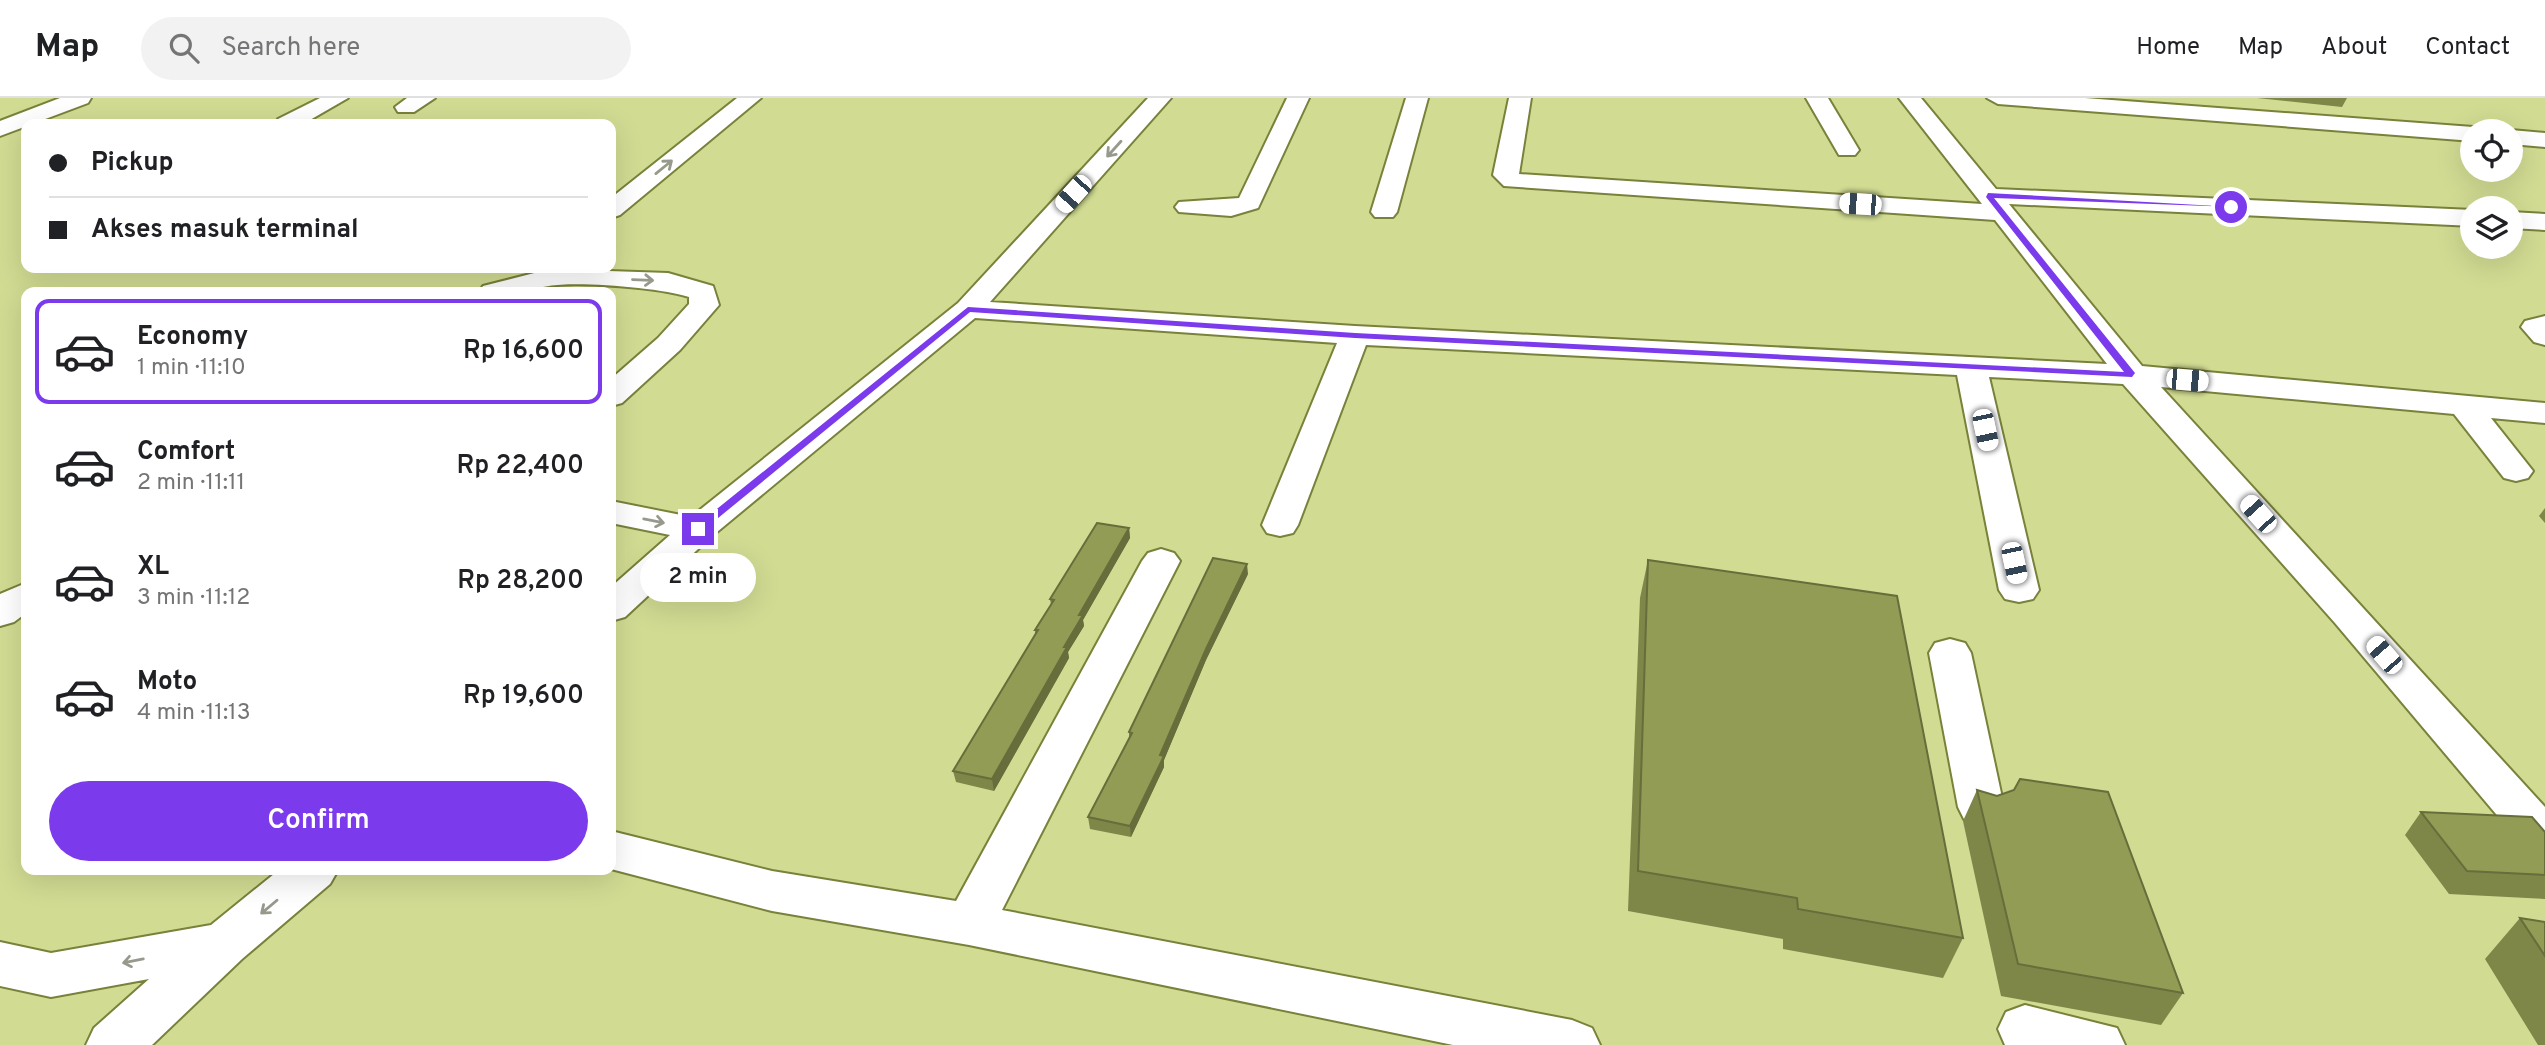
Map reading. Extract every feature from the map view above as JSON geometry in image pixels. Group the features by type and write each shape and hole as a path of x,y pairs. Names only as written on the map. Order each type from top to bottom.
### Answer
{"street":[{"path":"26,119 80,98"},
{"path":"296,119 337,98"},
{"path":"616,206 750,98"},
{"path":"616,603 698,529 968,309 1160,98"},
{"path":"1188,207 1231,208 1249,203 1298,98"},
{"path":"1384,212 1417,98"},
{"path":"1520,98 1505,175 1513,181 1994,204 2460,218"},
{"path":"1817,98 1847,150"},
{"path":"1910,98 2132,375 2349,614 2545,839"},
{"path":"1998,98 2460,133"},
{"path":"2296,98 2318,121"},
{"path":"0,129 21,121"},
{"path":"2523,139 2545,141"},
{"path":"2523,221 2545,222"},
{"path":"509,287 551,273"},
{"path":"567,273 667,281 703,292 704,306 669,344 616,392"},
{"path":"968,309 1355,335 2132,375 2545,413"},
{"path":"2545,325 2536,327 2545,336"},
{"path":"1280,525 1355,335"},
{"path":"1971,366 2019,590"},
{"path":"2464,405 2516,471"},
{"path":"616,513 698,529"},
{"path":"969,924 1161,561"},
{"path":"0,613 21,598"},
{"path":"0,626 21,625"},
{"path":"1950,653 1981,807"},
{"path":"616,851 772,891 969,924 1422,1031 1572,1045"},
{"path":"114,1045 224,944 307,875"},
{"path":"0,964 51,975 224,944"},
{"path":"2024,1024 2096,1045"}],"building":[{"path":"1097,523 1129,528 1079,615 1083,615 1064,647 1067,647 992,779 953,771 1038,630 1035,630 1054,600 1050,599"},
{"path":"1213,558 1247,564 1160,755 1164,756 1130,826 1088,817 1132,733 1129,732"},
{"path":"1648,560 1897,596 1963,938 1798,909 1797,898 1638,871"},
{"path":"2020,779 2108,792 2183,993 2018,964 1977,790 1997,796 2014,790"},
{"path":"2421,812 2532,817 2545,832 2545,875 2467,871"},
{"path":"2520,918 2545,922 2545,956"}],"route":[{"path":"698,529 968,309 1355,335 2132,375 1988,196 2231,207"}]}
